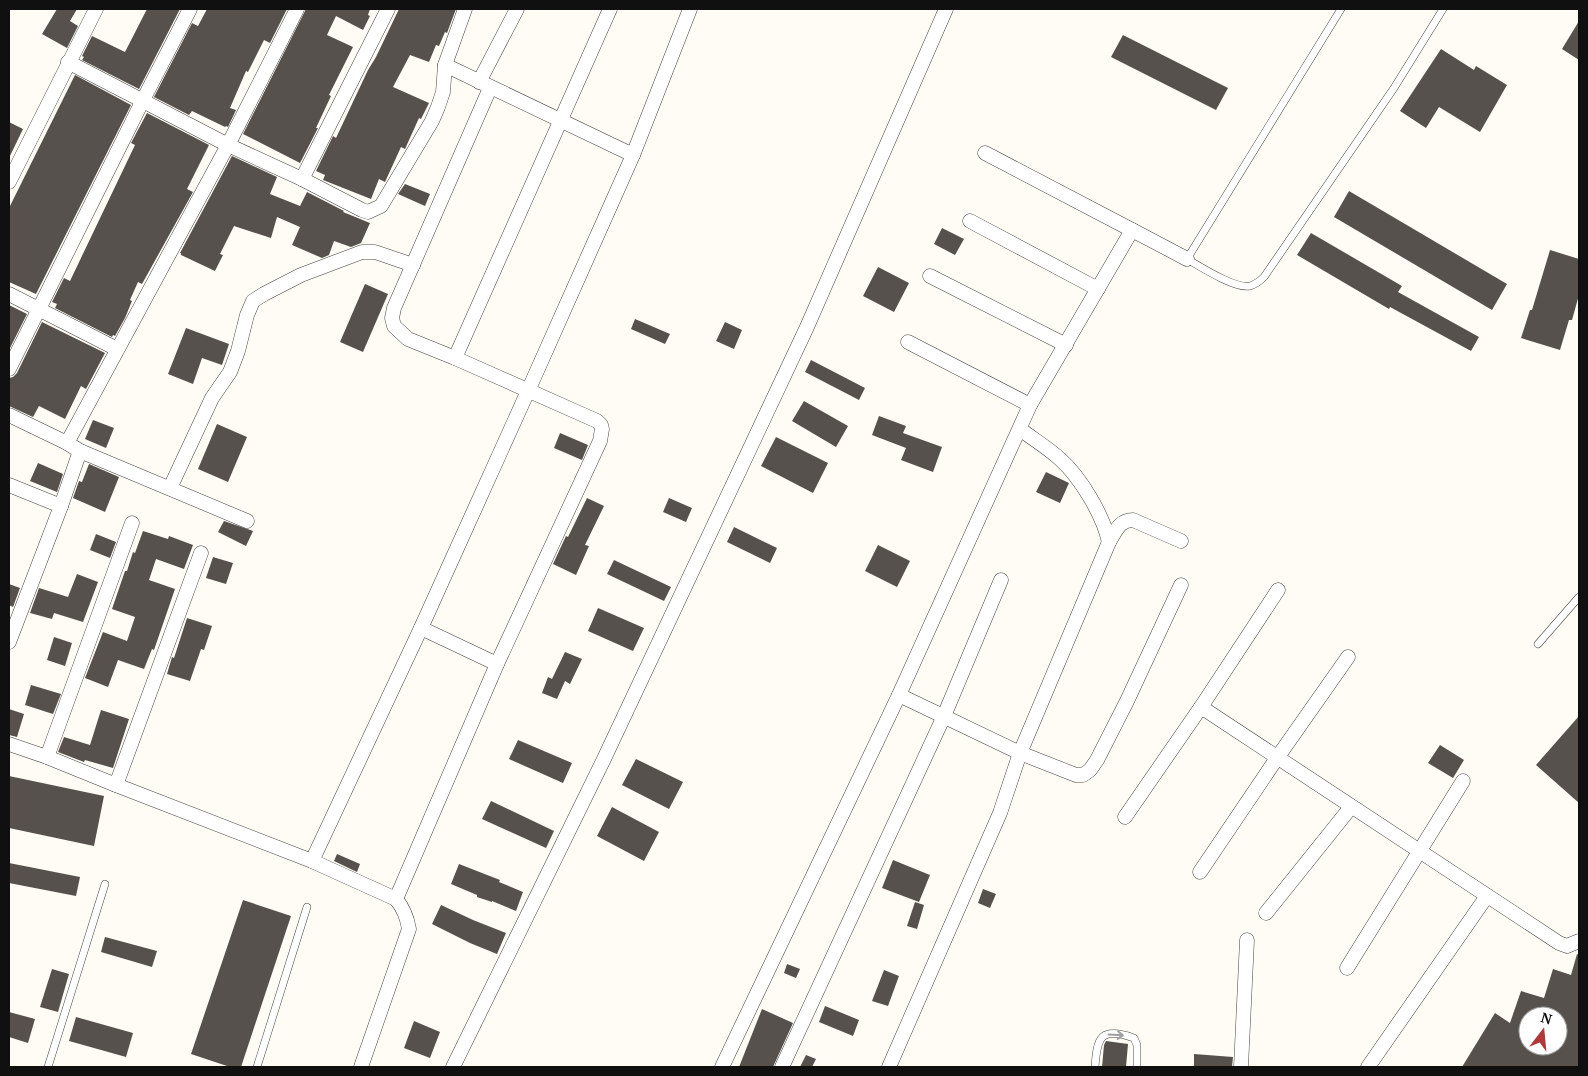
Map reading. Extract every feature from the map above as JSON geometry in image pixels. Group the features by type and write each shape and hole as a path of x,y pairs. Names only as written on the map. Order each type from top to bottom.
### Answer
{"street":[{"path":"9,182 96,9"},
{"path":"9,369 142,100 190,9"},
{"path":"68,443 228,145 297,9"},
{"path":"302,179 388,9"},
{"path":"68,62 228,145 368,212 381,206 432,121 443,92 445,65 465,9"},
{"path":"396,899 497,664 602,434 601,425 596,421 408,339 394,326 392,318 394,308 517,9"},
{"path":"455,358 610,9"},
{"path":"312,862 421,628 633,155 690,9"},
{"path":"454,1067 603,761 807,327 946,9"},
{"path":"445,65 633,155"},
{"path":"985,153 1187,259"},
{"path":"970,221 1098,289"},
{"path":"722,1067 899,695 1030,405 1132,230"},
{"path":"170,488 212,398 230,372 238,351 246,316 254,301 301,275 362,252 375,252 413,265"},
{"path":"930,276 1066,345"},
{"path":"9,294 117,349"},
{"path":"908,342 1030,405"},
{"path":"9,415 68,443 80,451 247,522"},
{"path":"1020,429 1061,460 1081,484 1100,518 1109,542"},
{"path":"9,642 80,451"},
{"path":"9,485 61,506"},
{"path":"889,1067 1000,813 1020,753 1109,542 1120,524 1126,520 1133,520 1181,541"},
{"path":"48,757 132,523"},
{"path":"116,785 201,553"},
{"path":"782,1067 944,716 1001,580"},
{"path":"899,695 1020,753 1076,775 1083,775 1090,770 1097,760 1127,701 1181,585"},
{"path":"1125,817 1201,707 1278,590"},
{"path":"421,628 497,664"},
{"path":"1200,872 1348,657"},
{"path":"1201,707 1559,943 1567,946 1579,941"},
{"path":"9,744 48,757 312,862 396,899 408,918 409,929 361,1067"},
{"path":"1347,968 1463,781"},
{"path":"1266,913 1351,807"},
{"path":"1368,1067 1486,896"},
{"path":"1241,1067 1247,940"}],"lane":[{"path":"1341,9 1187,259 1233,283 1250,286 1264,277 1394,88 1443,9"},
{"path":"1538,644 1579,597"},
{"path":"48,1067 105,884"},
{"path":"258,1067 308,908"},
{"path":"1095,1067 1097,1045 1101,1037 1107,1034 1125,1035 1134,1038 1137,1045 1137,1067"}],"building":[{"path":"57,9 77,9 70,21 78,26 67,48 42,34"},
{"path":"147,9 180,9 139,89 82,60 84,57 82,56 92,36 125,52"},
{"path":"207,9 287,9 270,43 264,40 248,72 246,71 230,108 236,110 228,127 192,111 189,115 154,97 192,23 198,26"},
{"path":"306,9 370,9 368,15 370,16 363,30 336,16 327,35 353,47 329,95 331,96 316,128 318,128 300,163 243,134"},
{"path":"399,9 456,9 447,33 445,32 439,46 436,45 429,62 410,55 393,87 429,103 421,119 419,118 405,149 401,147 385,182 379,179 371,199 323,180 325,175 316,171 333,136 336,138"},
{"path":"1579,21 1579,60 1562,49"},
{"path":"1123,35 1228,88 1216,110 1111,57"},
{"path":"1441,49 1474,70 1476,66 1507,85 1480,132 1439,107 1426,128 1400,111"},
{"path":"75,75 131,105 36,294 9,282 9,208"},
{"path":"147,113 209,145 187,189 193,192 142,284 138,282 125,318 115,336 113,335 112,337 55,308 57,304 52,302 64,278 70,281 135,145 131,143"},
{"path":"9,122 23,129 9,158"},
{"path":"232,156 277,177 270,194 300,206 307,192 343,212 370,223 361,243 351,247 334,241 329,255 322,258 292,245 300,227 277,217 271,238 234,226 220,254 223,255 215,271 181,255 180,253"},
{"path":"405,184 430,194 425,206 398,194"},
{"path":"1349,191 1507,284 1492,310 1334,217"},
{"path":"942,228 964,239 955,255 934,244"},
{"path":"1311,233 1402,286 1398,292 1479,337 1471,351 1390,307 1389,309 1297,255"},
{"path":"1550,250 1579,259 1579,295 1572,320 1569,320 1560,350 1521,338 1530,310 1532,310"},
{"path":"878,267 909,283 894,312 863,296"},
{"path":"365,284 388,294 363,352 340,342"},
{"path":"9,305 27,314 9,350"},
{"path":"635,319 670,334 665,344 631,329"},
{"path":"42,322 105,353 86,389 81,386 65,419 39,406 33,417 9,406 9,378 17,373"},
{"path":"725,322 742,330 734,349 716,341"},
{"path":"186,328 229,344 222,365 202,358 193,384 168,374"},
{"path":"811,360 865,388 859,400 805,372"},
{"path":"804,401 848,426 836,447 792,421"},
{"path":"879,416 906,426 903,433 942,447 933,472 901,460 906,448 872,435"},
{"path":"93,420 114,428 106,448 85,439"},
{"path":"217,424 247,437 228,482 198,469"},
{"path":"560,433 588,445 582,460 554,448"},
{"path":"776,437 828,463 813,493 761,466"},
{"path":"38,463 63,474 57,492 30,481"},
{"path":"89,464 119,477 105,512 73,498 79,481 82,482"},
{"path":"1046,472 1069,483 1060,503 1036,492"},
{"path":"587,498 604,506 585,545 589,546 576,575 553,564"},
{"path":"669,498 692,508 686,522 663,512"},
{"path":"224,521 253,531 246,546 218,532"},
{"path":"734,527 777,548 770,563 727,542"},
{"path":"143,531 168,539 169,536 193,545 184,569 156,559 149,580 175,589 154,650 152,649 144,669 118,660 108,687 85,678 103,632 127,641 135,617 112,609 125,571 127,571"},
{"path":"96,534 116,542 110,558 90,550"},
{"path":"878,545 910,561 897,587 865,571"},
{"path":"213,557 233,563 226,584 206,578"},
{"path":"614,560 671,587 664,601 607,574"},
{"path":"77,574 98,582 83,622 54,613 52,619 30,613 39,588 68,597"},
{"path":"9,584 20,588 13,607 9,605"},
{"path":"598,608 644,628 633,651 588,631"},
{"path":"187,618 212,626 204,650 201,649 190,681 167,674"},
{"path":"54,637 72,643 65,666 47,660"},
{"path":"565,652 582,659 570,684 565,681 557,699 542,693 548,677 552,679"},
{"path":"31,685 61,694 53,714 25,705"},
{"path":"9,709 24,714 17,737 9,735"},
{"path":"101,710 129,719 113,768 85,760 84,762 58,752 64,737 90,745"},
{"path":"1579,716 1579,803 1536,765"},
{"path":"518,740 572,763 563,783 509,759"},
{"path":"1440,745 1464,760 1453,778 1428,763"},
{"path":"636,759 683,782 669,809 622,785"},
{"path":"9,776 104,796 94,846 9,828"},
{"path":"491,801 554,831 546,848 482,819"},
{"path":"612,807 659,832 644,861 597,836"},
{"path":"337,854 360,864 357,872 334,861"},
{"path":"893,860 930,875 919,902 882,888"},
{"path":"9,863 80,877 76,896 9,883"},
{"path":"459,864 500,880 499,882 523,892 516,911 477,897 477,895 451,884"},
{"path":"983,889 996,894 990,908 978,903"},
{"path":"243,900 291,916 241,1067 230,1067 191,1054"},
{"path":"915,902 924,905 917,929 907,926"},
{"path":"441,905 506,933 497,954 432,924"},
{"path":"105,937 157,951 152,967 101,952"},
{"path":"1577,954 1579,955 1579,1067 1462,1067 1495,1013 1510,1023 1521,991 1544,998 1553,969 1571,975"},
{"path":"787,964 800,969 796,978 784,973"},
{"path":"52,969 69,974 58,1012 40,1007"},
{"path":"884,970 899,976 888,1006 872,1001"},
{"path":"825,1006 859,1020 853,1036 819,1022"},
{"path":"762,1009 793,1023 773,1067 739,1067"},
{"path":"9,1012 35,1019 28,1043 9,1037"},
{"path":"76,1017 133,1033 126,1057 69,1041"},
{"path":"414,1021 440,1032 430,1058 404,1048"},
{"path":"1106,1041 1128,1044 1126,1067 1102,1067"},
{"path":"1194,1054 1233,1057 1232,1067 1194,1067"},
{"path":"806,1055 816,1059 812,1067 800,1067"}]}
